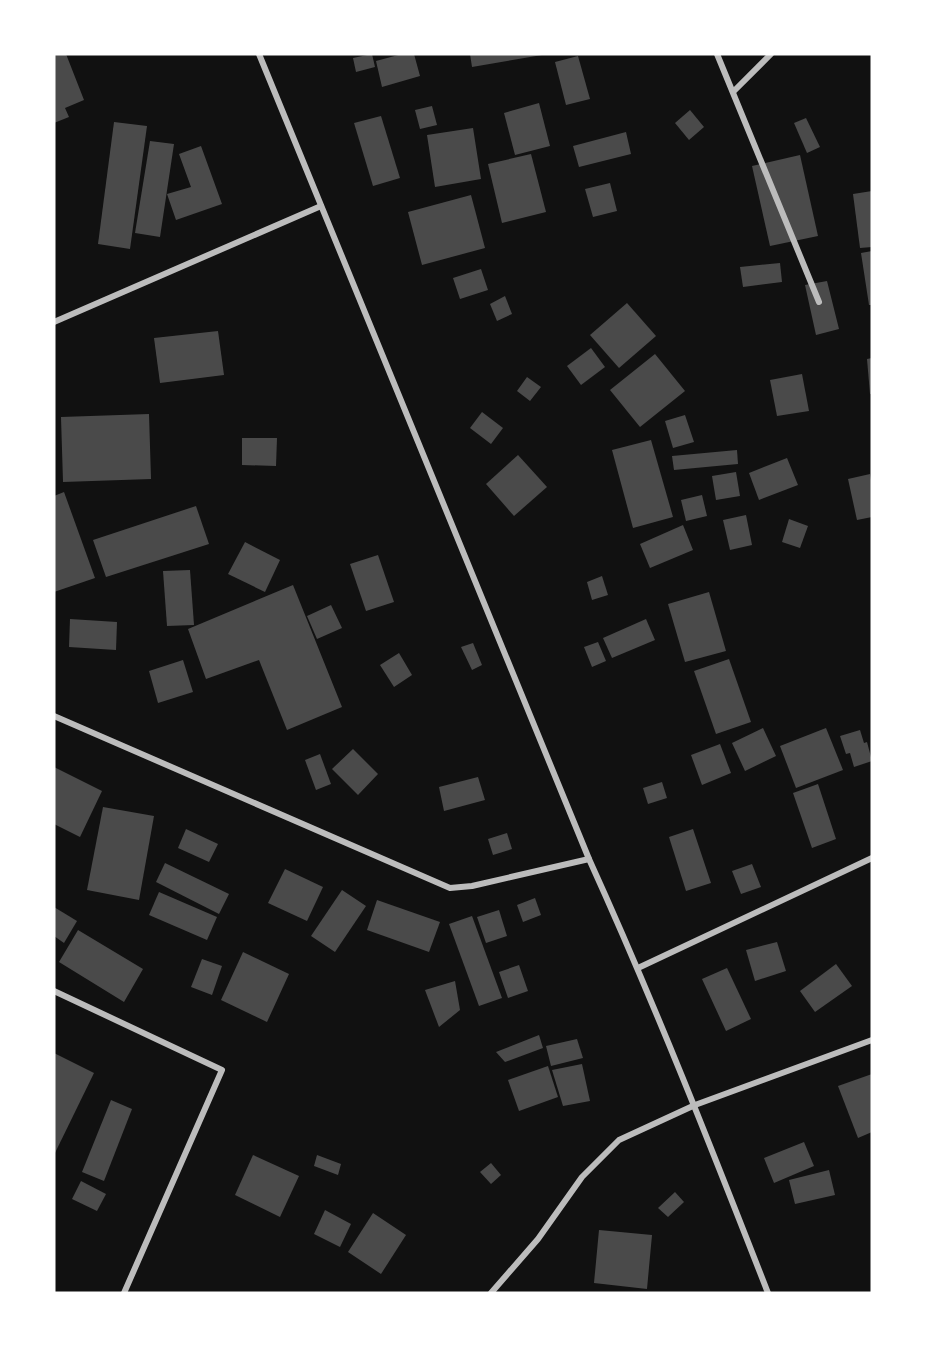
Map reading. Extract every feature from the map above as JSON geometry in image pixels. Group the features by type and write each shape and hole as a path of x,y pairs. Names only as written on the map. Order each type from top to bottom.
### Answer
{"street":[{"path":"259,54 589,859 638,968 695,1105 768,1293"},
{"path":"717,54 819,302"},
{"path":"733,92 771,54"},
{"path":"54,322 321,206"},
{"path":"54,716 450,888 472,886 589,859"},
{"path":"638,968 872,858"},
{"path":"54,991 222,1070 124,1293"},
{"path":"491,1293 537,1239 582,1177 619,1140 695,1105 872,1040"}],"building":[{"path":"54,54 66,54 84,100 65,108 69,117 54,123"},
{"path":"372,54 375,67 356,72 353,58"},
{"path":"402,54 414,54 420,76 382,87 376,61"},
{"path":"470,54 542,54 542,55 472,67"},
{"path":"578,56 590,99 566,105 555,62"},
{"path":"539,103 550,146 515,155 504,113"},
{"path":"432,106 437,125 420,129 415,110"},
{"path":"690,110 704,127 689,140 675,123"},
{"path":"381,116 400,178 373,186 354,123"},
{"path":"806,118 820,147 807,153 794,123"},
{"path":"114,122 147,126 130,249 98,244"},
{"path":"473,128 481,179 435,187 427,135"},
{"path":"626,132 631,154 579,167 573,146"},
{"path":"150,141 174,144 160,237 135,233"},
{"path":"201,146 222,204 176,220 167,194 191,187 179,154"},
{"path":"531,154 546,212 502,223 488,164"},
{"path":"800,155 818,236 770,246 752,166"},
{"path":"610,183 617,211 593,217 585,189"},
{"path":"872,191 872,247 860,248 853,194"},
{"path":"471,195 485,248 422,265 408,212"},
{"path":"872,251 872,305 869,305 861,253"},
{"path":"780,263 782,282 743,287 740,267"},
{"path":"481,269 488,290 460,299 453,278"},
{"path":"827,281 839,329 816,335 805,285"},
{"path":"505,296 512,314 497,321 490,304"},
{"path":"627,303 656,336 619,368 590,335"},
{"path":"218,331 224,375 160,383 154,338"},
{"path":"591,348 605,367 581,385 567,366"},
{"path":"655,354 685,391 640,427 610,390"},
{"path":"872,358 872,394 870,394 867,359"},
{"path":"802,374 809,411 777,416 770,380"},
{"path":"527,377 541,387 530,401 517,391"},
{"path":"482,412 503,428 491,444 470,428"},
{"path":"149,414 151,479 63,482 61,417"},
{"path":"685,415 694,442 673,448 665,421"},
{"path":"242,438 277,438 276,466 242,465"},
{"path":"651,440 673,517 633,528 612,450"},
{"path":"737,450 738,464 674,470 672,456"},
{"path":"518,455 547,487 514,516 486,484"},
{"path":"787,458 798,485 759,500 749,473"},
{"path":"736,472 740,496 716,500 712,476"},
{"path":"870,474 872,517 857,520 848,479"},
{"path":"64,492 95,578 54,592 54,496"},
{"path":"702,495 707,516 686,521 681,500"},
{"path":"196,506 209,544 106,577 93,540"},
{"path":"746,515 752,545 730,550 723,520"},
{"path":"789,519 808,526 800,548 782,542"},
{"path":"683,525 693,550 650,568 640,544"},
{"path":"245,542 280,560 265,592 228,574"},
{"path":"378,555 394,602 366,611 350,564"},
{"path":"190,570 194,625 167,626 163,571"},
{"path":"602,576 608,595 592,600 587,582"},
{"path":"293,585 342,707 287,730 259,660 206,679 188,629"},
{"path":"709,592 726,651 685,662 668,604"},
{"path":"331,605 342,628 317,639 307,616"},
{"path":"70,619 117,622 116,650 69,647"},
{"path":"646,619 655,640 612,658 603,638"},
{"path":"598,642 606,661 592,667 584,647"},
{"path":"473,643 482,665 472,670 461,647"},
{"path":"399,653 412,675 394,687 380,665"},
{"path":"729,659 751,722 716,734 694,671"},
{"path":"183,660 193,692 158,703 149,671"},
{"path":"763,728 776,756 745,771 732,743"},
{"path":"826,728 843,770 796,788 780,746"},
{"path":"860,730 864,743 867,742 872,761 854,767 850,753 846,754 840,736"},
{"path":"720,744 731,773 702,785 691,755"},
{"path":"353,749 378,774 358,795 332,769"},
{"path":"320,754 331,784 316,790 305,760"},
{"path":"54,767 102,791 80,837 54,824"},
{"path":"478,777 485,800 444,811 439,787"},
{"path":"662,782 667,798 648,804 643,788"},
{"path":"818,784 836,839 812,848 793,793"},
{"path":"103,807 154,816 139,900 87,890"},
{"path":"186,829 218,844 209,862 178,848"},
{"path":"693,829 711,883 686,891 669,837"},
{"path":"507,833 512,849 493,855 488,839"},
{"path":"165,863 229,894 219,914 156,882"},
{"path":"752,864 761,887 741,894 732,871"},
{"path":"285,869 323,887 307,921 268,903"},
{"path":"342,890 366,906 335,952 311,936"},
{"path":"159,892 217,917 207,940 149,915"},
{"path":"535,898 541,915 523,922 517,905"},
{"path":"377,900 440,922 429,952 367,930"},
{"path":"54,907 77,921 64,943 54,936"},
{"path":"499,910 507,936 486,943 477,917"},
{"path":"472,916 502,998 479,1006 449,924"},
{"path":"78,930 143,969 124,1002 59,962"},
{"path":"777,942 786,971 755,981 746,950"},
{"path":"243,952 289,974 267,1022 221,1000"},
{"path":"202,959 222,966 212,995 191,987"},
{"path":"836,964 852,986 815,1012 800,991"},
{"path":"519,965 528,991 508,998 499,972"},
{"path":"727,968 751,1019 726,1031 702,979"},
{"path":"455,981 460,1010 439,1027 425,990"},
{"path":"539,1035 543,1048 505,1062 496,1052"},
{"path":"577,1039 583,1058 551,1066 546,1046"},
{"path":"54,1053 94,1073 54,1155"},
{"path":"582,1064 590,1101 563,1106 552,1070"},
{"path":"548,1066 558,1097 519,1111 508,1080"},
{"path":"872,1074 872,1132 858,1138 838,1086"},
{"path":"111,1100 132,1109 104,1181 82,1172"},
{"path":"804,1142 814,1166 774,1183 764,1158"},
{"path":"253,1155 299,1176 280,1217 235,1195"},
{"path":"317,1155 341,1164 338,1175 314,1166"},
{"path":"491,1163 501,1175 491,1184 480,1172"},
{"path":"829,1170 835,1195 795,1204 789,1180"},
{"path":"81,1181 106,1194 97,1211 72,1199"},
{"path":"675,1192 684,1202 668,1217 658,1208"},
{"path":"325,1210 351,1224 340,1247 314,1234"},
{"path":"373,1213 406,1235 381,1274 348,1252"},
{"path":"599,1230 652,1235 647,1289 594,1283"}]}
